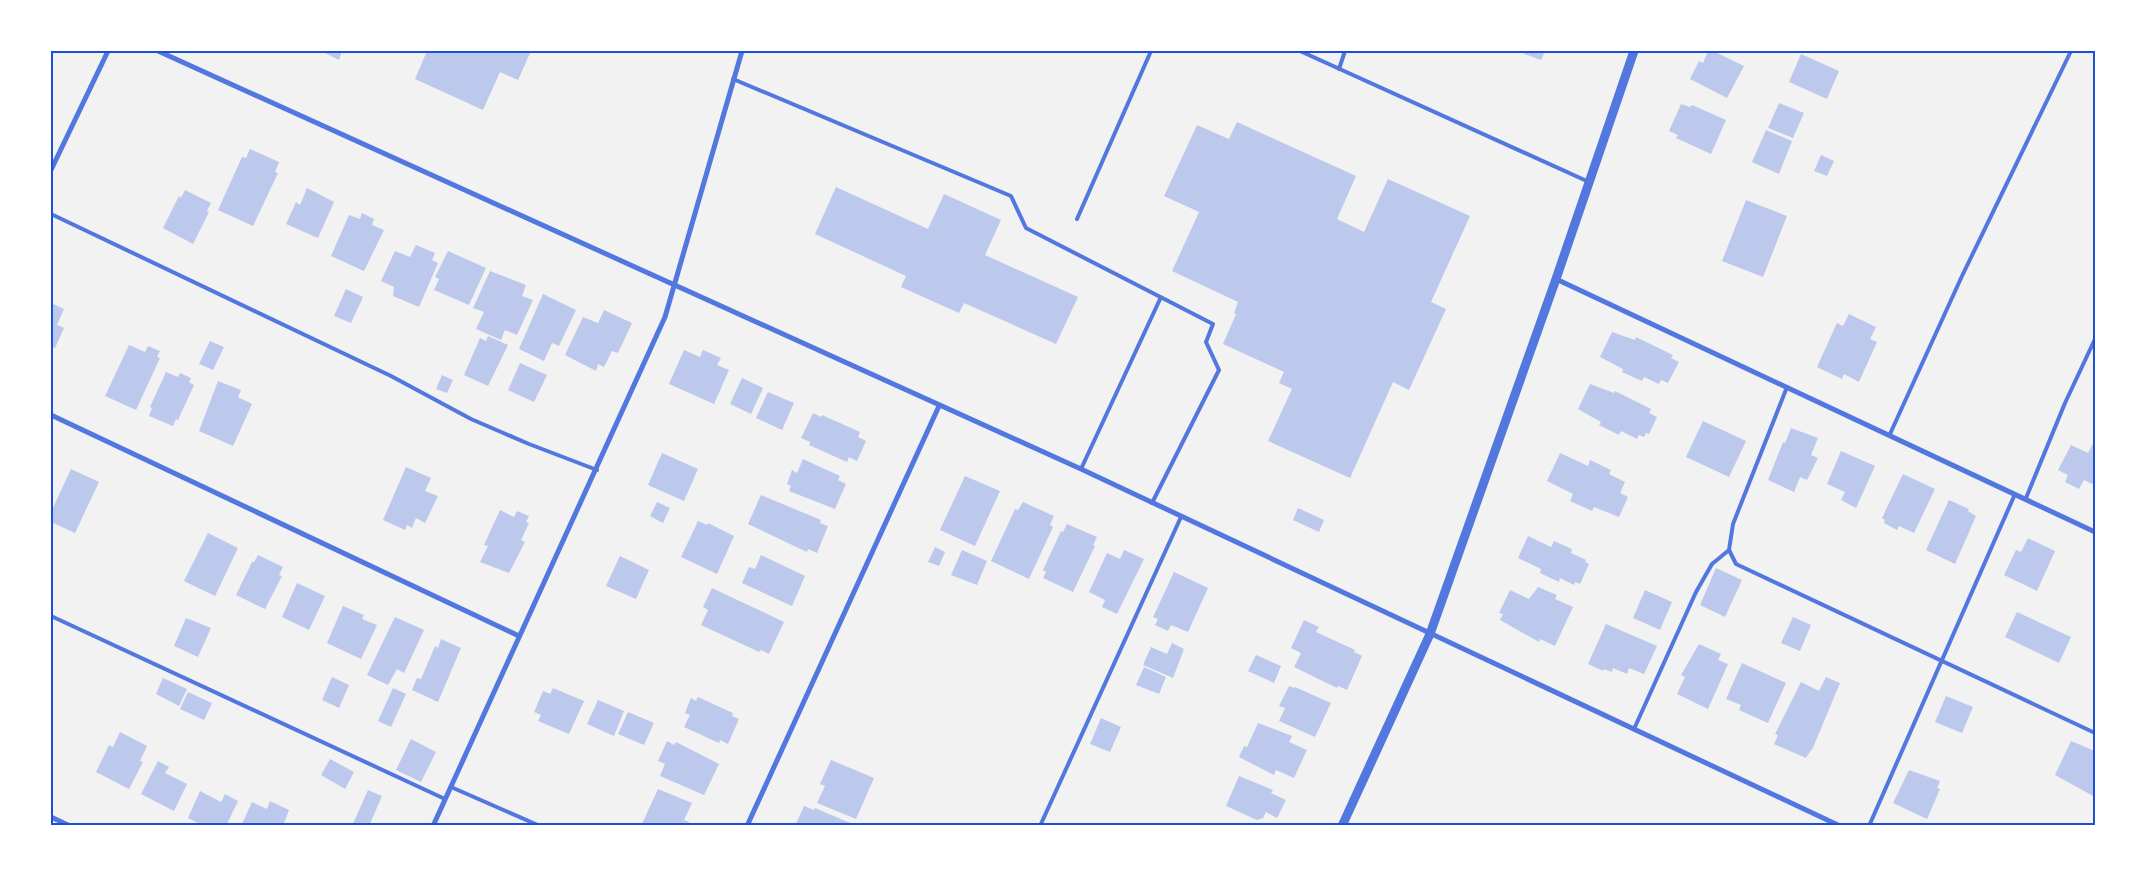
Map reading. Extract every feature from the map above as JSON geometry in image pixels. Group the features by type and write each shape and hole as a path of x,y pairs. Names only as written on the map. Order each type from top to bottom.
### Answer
{"street":[{"path":"51,170 108,51"},
{"path":"158,51 673,286 1081,469 1840,826"},
{"path":"433,826 665,317 742,51"},
{"path":"1342,826 1430,634 1590,182 1634,51"},
{"path":"1556,279 1890,434 2095,532"},
{"path":"748,826 939,406"},
{"path":"51,415 519,636"},
{"path":"51,817 70,826"}],"lane":[{"path":"1077,219 1151,51"},
{"path":"1300,51 1590,182"},
{"path":"1339,69 1346,51"},
{"path":"1890,434 1962,276 2071,51"},
{"path":"733,79 1011,196 1026,228 1213,324 1206,342 1218,370 1152,503"},
{"path":"51,214 391,376 471,419 596,470"},
{"path":"1081,469 1161,297"},
{"path":"2026,498 2065,403 2095,339"},
{"path":"1787,387 1733,524 1729,550 1736,564 2095,733"},
{"path":"1869,826 2015,493"},
{"path":"1040,826 1181,517"},
{"path":"1634,729 1696,592 1712,564 1729,550"},
{"path":"51,616 445,799"},
{"path":"451,787 540,826"}],"building":[{"path":"321,51 342,51 339,60"},
{"path":"427,51 531,51 518,80 500,72 483,110 415,79"},
{"path":"1517,51 1545,51 1541,60"},
{"path":"1708,51 1713,51 1744,66 1727,98 1690,79 1699,61 1703,63"},
{"path":"1801,54 1839,71 1827,99 1789,82"},
{"path":"1779,103 1804,113 1793,138 1768,128"},
{"path":"1681,104 1690,107 1692,105 1726,120 1711,154 1676,138 1678,135 1669,131"},
{"path":"1237,122 1356,176 1337,219 1364,232 1388,179 1470,216 1431,302 1446,309 1409,390 1393,382 1350,478 1268,441 1292,389 1279,383 1284,372 1223,344 1236,314 1234,313 1238,302 1172,271 1199,212 1164,196 1197,125 1229,139"},
{"path":"1766,130 1792,141 1779,174 1752,162"},
{"path":"250,149 279,162 275,172 278,173 253,226 218,210 242,157 246,158"},
{"path":"1821,155 1834,161 1827,176 1814,171"},
{"path":"836,187 928,229 944,194 1001,220 985,255 1078,297 1056,344 964,303 959,313 901,287 906,276 815,234"},
{"path":"307,188 334,202 318,238 286,224 296,202 300,205"},
{"path":"185,190 211,203 207,211 209,212 193,244 163,228 179,196 181,198"},
{"path":"1746,200 1787,216 1763,277 1722,261"},
{"path":"362,213 374,219 372,225 384,230 364,271 331,256 349,215 360,219"},
{"path":"416,245 435,253 432,260 438,263 419,307 393,296 394,287 381,281 395,251 410,257"},
{"path":"448,251 486,268 469,305 434,290 439,279 435,277"},
{"path":"490,271 526,285 522,296 533,300 517,335 505,330 501,340 476,329 484,312 473,308"},
{"path":"346,289 363,297 351,323 334,316"},
{"path":"543,294 576,310 559,346 552,343 544,361 519,349"},
{"path":"51,303 64,309 57,325 64,328 55,348 51,346"},
{"path":"604,310 632,323 618,353 612,351 604,367 598,364 596,371 565,355 583,317 598,323"},
{"path":"1849,314 1876,327 1870,339 1877,342 1859,382 1844,374 1842,379 1817,367 1837,323 1843,326"},
{"path":"1612,332 1635,340 1636,337 1673,355 1671,358 1679,362 1668,383 1661,380 1659,384 1644,377 1642,381 1622,372 1623,369 1600,357"},
{"path":"488,336 508,345 488,386 464,375 480,338 486,341"},
{"path":"210,341 224,347 213,370 199,364"},
{"path":"129,345 145,352 148,346 160,351 157,357 160,358 136,410 105,396"},
{"path":"684,350 700,357 703,350 721,358 717,365 729,370 714,404 669,384"},
{"path":"520,363 547,375 534,402 508,390"},
{"path":"166,372 178,377 180,373 191,378 189,382 194,385 178,420 176,419 173,426 149,416 152,408 150,407"},
{"path":"442,375 453,380 447,393 436,389"},
{"path":"742,378 763,388 751,414 730,404"},
{"path":"218,381 241,390 238,397 252,404 233,446 199,431"},
{"path":"1590,384 1614,393 1615,391 1651,409 1649,413 1657,417 1649,434 1646,433 1644,437 1639,435 1637,439 1621,431 1619,435 1599,425 1601,422 1578,409"},
{"path":"768,392 794,403 782,430 756,418"},
{"path":"813,413 821,417 822,415 860,432 858,437 866,441 857,461 849,457 847,462 809,445 810,442 801,438"},
{"path":"1703,421 1746,441 1729,477 1686,457"},
{"path":"1791,428 1818,438 1811,455 1818,458 1807,480 1800,477 1794,492 1768,480 1783,442 1785,443"},
{"path":"2095,440 2095,479 2092,484 2084,480 2079,489 2065,482 2068,475 2058,470 2071,445 2088,453"},
{"path":"1841,451 1875,466 1856,508 1841,500 1845,492 1827,484"},
{"path":"662,453 698,469 684,501 648,485"},
{"path":"1560,453 1588,466 1590,460 1611,470 1609,474 1625,482 1620,493 1628,497 1619,517 1594,507 1592,511 1570,501 1573,494 1547,481"},
{"path":"803,459 840,476 838,480 846,484 835,509 789,491 791,486 787,484 792,470 797,473"},
{"path":"406,467 431,478 425,491 438,496 425,523 416,518 412,528 407,525 405,530 383,520"},
{"path":"71,469 99,482 75,533 51,522 51,512"},
{"path":"1903,474 1935,489 1914,533 1899,526 1897,530 1884,523 1885,520 1882,518"},
{"path":"965,476 1000,491 975,546 940,530"},
{"path":"761,495 821,520 820,523 828,526 817,553 808,549 807,552 748,524"},
{"path":"1949,500 1969,509 1968,511 1976,516 1955,564 1926,550"},
{"path":"657,502 670,508 663,523 650,516"},
{"path":"1023,502 1054,516 1050,525 1053,527 1029,579 991,561 1015,509 1018,510"},
{"path":"1298,508 1324,520 1319,532 1293,520"},
{"path":"500,510 514,517 517,511 529,516 526,522 529,523 521,540 525,542 509,573 480,562 488,546 484,545"},
{"path":"698,521 707,525 708,523 734,536 717,574 681,557"},
{"path":"1067,524 1097,537 1093,545 1095,546 1073,592 1043,578 1046,572 1043,570 1061,531 1063,532"},
{"path":"208,533 238,548 215,596 184,581"},
{"path":"1528,536 1551,547 1554,541 1572,549 1571,553 1586,560 1585,562 1589,564 1580,584 1575,582 1574,585 1560,578 1559,582 1540,573 1541,569 1518,558"},
{"path":"2028,538 2055,551 2037,591 2004,575 2016,550 2021,552"},
{"path":"935,547 945,552 939,566 928,562"},
{"path":"962,550 987,561 977,585 951,575"},
{"path":"1124,550 1144,559 1117,614 1102,607 1105,600 1089,592 1107,553 1120,559"},
{"path":"258,555 283,567 279,575 282,576 265,609 236,595 252,562 254,562"},
{"path":"761,555 805,576 792,606 742,583 749,567 755,569"},
{"path":"620,556 649,570 636,599 606,586"},
{"path":"1716,568 1742,580 1725,617 1700,605"},
{"path":"1174,572 1208,588 1188,632 1171,625 1168,631 1155,625 1158,619 1153,617"},
{"path":"297,583 325,596 309,630 282,617"},
{"path":"1538,587 1557,595 1555,599 1573,607 1555,646 1540,639 1539,642 1500,620 1503,614 1499,613 1510,590 1529,599"},
{"path":"712,588 784,622 769,654 761,650 759,652 701,625 708,610 703,607"},
{"path":"1645,590 1672,602 1660,630 1633,618"},
{"path":"343,606 364,615 362,619 377,625 361,659 327,643"},
{"path":"2017,612 2071,637 2059,663 2005,637"},
{"path":"395,617 424,630 404,673 397,669 388,685 367,675"},
{"path":"1793,617 1811,625 1800,651 1781,643"},
{"path":"186,618 211,628 198,657 174,646"},
{"path":"1304,620 1319,627 1316,632 1355,650 1354,652 1362,656 1347,690 1338,686 1337,688 1294,667 1301,653 1291,648"},
{"path":"1606,624 1657,646 1644,674 1629,668 1627,674 1613,668 1612,672 1604,669 1603,671 1588,664"},
{"path":"441,639 461,648 438,702 412,690 417,678 421,679 435,646 438,648"},
{"path":"1172,643 1184,649 1173,678 1143,665 1151,647 1167,654"},
{"path":"1699,644 1721,654 1718,660 1728,664 1708,709 1677,694 1685,677 1681,675"},
{"path":"1256,655 1281,666 1274,683 1248,671"},
{"path":"1742,663 1786,683 1768,723 1739,710 1741,705 1726,699"},
{"path":"1144,667 1166,677 1159,694 1136,685"},
{"path":"332,677 349,685 339,708 322,700"},
{"path":"1826,677 1840,683 1812,750 1806,758 1774,744 1778,735 1775,734 1801,682 1819,691"},
{"path":"163,678 187,689 179,706 156,694"},
{"path":"1289,686 1331,703 1315,737 1279,721 1285,708 1279,706"},
{"path":"393,688 406,694 391,727 378,721"},
{"path":"553,688 584,701 569,734 538,721 541,715 534,712 543,691 550,694"},
{"path":"188,692 212,703 204,720 180,709"},
{"path":"1946,696 1973,707 1962,733 1935,722"},
{"path":"698,697 733,713 732,716 739,719 728,744 720,740 719,743 684,727 690,715 685,713 691,698 696,701"},
{"path":"598,700 624,711 614,736 587,724"},
{"path":"628,712 654,723 644,745 618,734"},
{"path":"1101,718 1121,727 1110,752 1090,744"},
{"path":"1258,723 1292,736 1289,742 1307,750 1294,778 1276,770 1274,775 1239,757 1244,746 1247,747"},
{"path":"120,732 147,746 140,761 143,762 129,789 96,772 109,745 113,747"},
{"path":"411,739 436,752 421,782 396,770"},
{"path":"667,741 674,745 676,742 719,764 704,795 660,776 665,764 658,761"},
{"path":"2071,741 2095,751 2095,797 2055,775"},
{"path":"330,759 354,772 345,789 321,775"},
{"path":"831,760 874,778 856,819 817,803 825,786 820,784"},
{"path":"158,761 169,767 165,773 187,784 174,811 141,794"},
{"path":"1909,770 1940,781 1937,788 1940,789 1927,819 1893,803"},
{"path":"1239,776 1273,790 1271,793 1286,800 1277,818 1266,812 1263,818 1257,820 1226,806"},
{"path":"658,789 692,803 684,820 689,822 687,826 641,826"},
{"path":"368,790 382,796 369,826 352,826"},
{"path":"200,791 221,802 225,794 238,801 226,826 204,826 188,818"},
{"path":"270,801 289,810 283,826 241,826 252,802 267,809"},
{"path":"804,806 814,810 815,808 857,826 795,826"}]}
